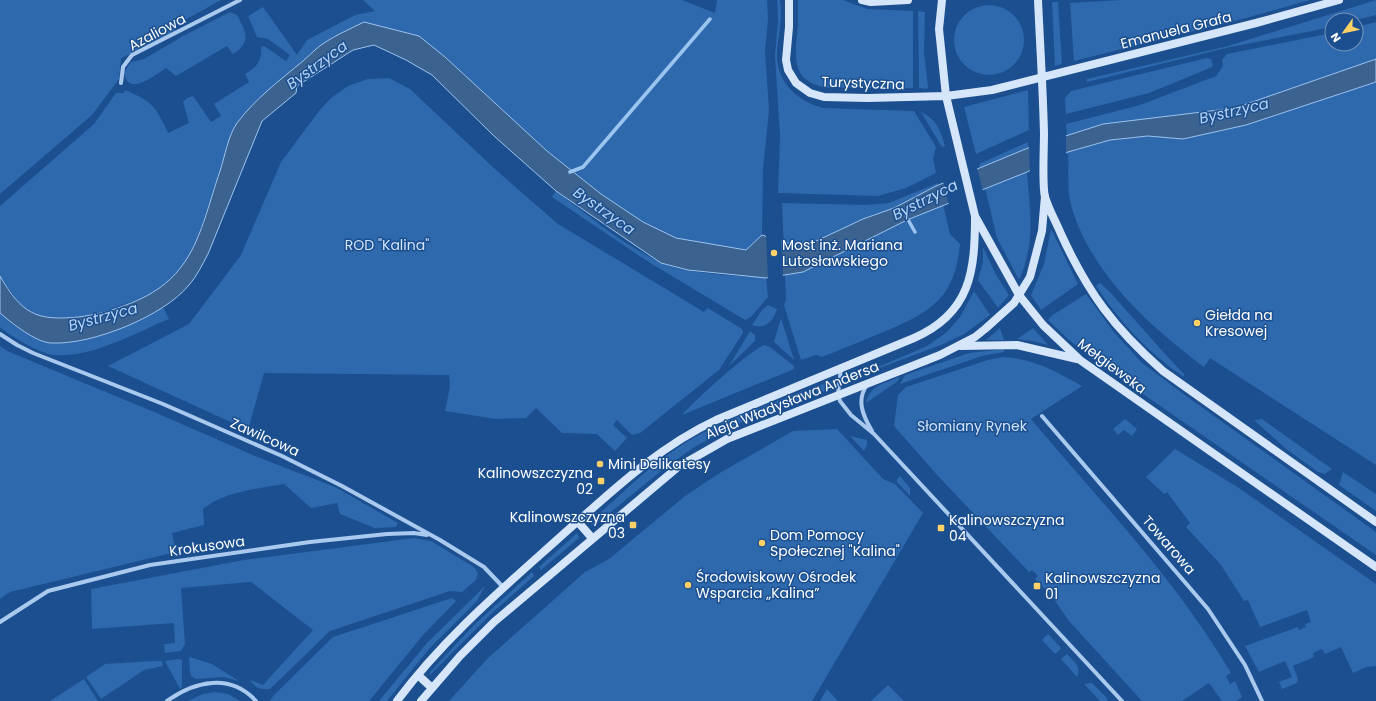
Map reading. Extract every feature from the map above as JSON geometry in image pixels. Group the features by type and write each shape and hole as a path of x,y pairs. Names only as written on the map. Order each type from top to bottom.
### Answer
{"main road":[{"name":"Turystyczna","path":"789,0 790,22 786,60 792,77 802,88 817,95 836,98 946,96 992,90 1042,77"},
{"path":"862,0 876,2 908,0"},
{"name":"Mełgiewska","path":"942,0 939,29 946,96 956,143 975,216 1019,295 1043,325 1080,360 1376,567"},
{"name":"Mełgiewska","path":"1038,0 1042,77 1045,196 1072,258 1087,285 1106,313 1139,350 1163,371 1376,522"},
{"name":"Emanuela Grafa","path":"1042,77 1248,25 1339,0"},
{"name":"Aleja Władysława Andersa","path":"421,701 464,652 494,622 674,470 700,453 751,428 960,346 975,337 999,318 1025,287 1034,268 1042,231 1045,196"},
{"name":"Aleja Władysława Andersa","path":"397,701 456,632 504,587 651,459 680,438 716,420 921,335 937,325 952,311 966,289 974,263 975,216"},
{"path":"960,346 1017,345 1080,360"},
{"path":"578,522 592,538"},
{"path":"418,675 432,688"}],"street":[{"name":"Azaliowa","path":"121,83 123,67 132,55 240,0"},
{"name":"Zawilcowa","path":"0,334 33,353 169,407 282,456 342,486 484,567 504,587"},
{"path":"841,368 838,394 844,408 874,434 1122,701"},
{"path":"870,382 864,390 861,400 865,420 874,434"},
{"name":"Towarowa","path":"1042,416 1208,608 1245,664 1262,701"},
{"name":"Krokusowa","path":"0,622 48,591 150,566 310,542 379,534 414,533 429,536"},
{"path":"167,701 198,684 215,682 239,687 256,701"}],"green space":[{"path":"0,0 221,0 176,25 174,35 121,58 119,79 92,115 0,194"},
{"path":"363,0 682,0 715,13 717,0 767,0 768,19 765,51 769,110 763,169 762,235 746,250 676,238 643,222 601,194 547,151 445,57 419,36 323,44 286,75 236,124 198,237 187,259 176,274 160,289 140,299 89,316 63,318 41,317 22,307 0,276 0,206 94,124 116,93 124,93 125,90 147,101 160,116 168,133 189,123 183,102 187,98 193,96 211,122 221,116 214,104 249,82 245,74 253,69 260,60 261,47 264,46 286,61 290,55 268,39 257,37 248,16 263,7 297,55 307,40 355,15 375,11"},
{"path":"777,0 780,0 781,7 777,53 778,63 780,73 790,89 805,101 823,108 914,111 936,147 933,159 936,173 906,188 878,196 778,193 780,137 775,55 778,21"},
{"path":"798,0 843,0 867,9 913,11 913,88 830,88 817,85 807,80 801,74 796,57"},
{"path":"1122,0 1310,0 1246,18 1074,61 1070,3"},
{"path":"1376,0 1376,15 1364,18 1364,12 1337,12"},
{"path":"1052,2 1058,2 1062,64 1055,66"},
{"path":"989,5 1002,8 1014,15 1021,27 1024,40 1021,53 1014,65 1002,72 989,75 976,72 964,65 957,53 954,40 957,27 964,15 976,8"},
{"path":"918,11 925,12 924,52 927,89 919,88"},
{"path":"230,12 237,15 246,36 243,45 233,54 227,46 176,76 166,68 149,79 136,84 130,83 126,80 124,72 131,62 144,59 183,36"},
{"path":"1324,16 1324,29 1226,48 1087,82 1087,79 1228,46"},
{"path":"1376,22 1376,59 1235,108 1103,124 1067,137 1066,124 1140,105 1216,76 1223,66 1222,60 1227,54 1324,35 1324,52 1364,52 1364,25"},
{"path":"1207,58 1211,59 1213,66 1210,68 1149,93 1066,114 1065,98 1071,91"},
{"name":"ROD \"Kalina\"","path":"389,78 410,89 496,170 558,224 704,312 708,308 742,329 743,333 719,370 640,433 632,435 617,420 613,425 627,438 615,451 597,434 562,433 536,408 526,418 496,419 445,411 450,387 449,375 264,373 248,430 108,366 189,324 241,255 281,162 319,111 331,98 348,86 368,79"},
{"path":"1376,82 1376,465 1210,358 1204,367 1183,351 1142,315 1105,273 1090,250 1078,226 1069,195 1068,152 1110,140 1148,136 1183,139 1246,125"},
{"path":"1028,90 1029,130 976,154 964,107"},
{"path":"921,112 931,118 937,126 945,146 942,147"},
{"path":"1028,142 1028,148 980,169 979,164"},
{"path":"1027,172 1030,240 1028,253 1019,280 997,238 985,188"},
{"path":"938,183 950,234 960,244 957,263 952,279 937,302 913,319 898,326 822,357 816,355 801,360 784,305 786,299 782,203 867,205 889,203"},
{"path":"556,191 619,238 660,262 684,270 697,272 766,278 768,297 751,317 745,320 647,261 552,197"},
{"path":"1051,229 1078,284 1041,310 1031,295 1044,264"},
{"path":"983,247 996,275 1009,295 998,308 978,280 983,262"},
{"path":"1100,283 1110,292 1184,374 1184,377 1158,358 1125,324 1096,286"},
{"path":"974,291 990,315 964,334 941,345 850,379 927,346 947,332 960,317"},
{"path":"1086,294 1113,331 1141,362 1376,532 1376,555 1101,365 1068,339 1048,320 1051,316"},
{"path":"768,305 777,309 771,321 761,326 752,325 762,310"},
{"path":"163,307 169,319 98,349 69,355 55,355 42,352 19,340 0,327 0,313 22,330 51,343 115,331"},
{"path":"781,318 794,360 774,342"},
{"path":"1000,328 1004,340 986,340"},
{"path":"1033,328 1048,345 1017,339"},
{"path":"750,331 755,335 755,341 729,366"},
{"path":"764,345 770,347 794,366 794,369 682,415 722,377 756,349"},
{"path":"0,346 7,351 159,414 255,456 335,487 398,523 396,527 375,528 340,514 337,503 311,508 284,484 252,489 221,498 203,509 204,525 172,533 176,552 10,592 0,599"},
{"path":"1004,349 1004,352 982,356 900,384 905,375 969,353"},
{"name":"Słomiany Rynek","path":"1003,357 1035,363 1082,386 1031,419 1137,542 1187,606 1231,673 1226,676 1230,684 1235,681 1242,697 1236,701 1222,701 1209,683 1182,701 1142,701 1069,621 1051,595 1035,579 1038,576 1032,570 1029,572 938,476 894,426 898,395 906,387 988,360"},
{"path":"900,377 898,381 866,403 874,388"},
{"path":"836,379 832,388 817,394 815,387"},
{"path":"802,391 805,398 738,424 696,446 666,467 595,525 591,524 593,519 636,480 659,461 696,436 741,415"},
{"path":"1125,419 1137,429 1132,436 1124,430 1118,435 1113,429"},
{"path":"1262,419 1332,469 1325,474 1318,472 1285,448 1254,420"},
{"path":"837,429 883,479 895,484 923,513 812,701 449,701 487,659 585,572 609,559 685,496 718,474 793,431"},
{"path":"850,436 867,440 867,445 864,451"},
{"path":"1175,449 1239,488 1376,584 1376,666 1366,667 1353,673 1341,647 1325,654 1322,649 1313,653 1314,657 1293,666 1298,679 1297,683 1282,689 1279,682 1292,677 1285,661 1259,672 1245,646 1298,627 1299,630 1306,627 1305,624 1311,622 1307,610 1260,627 1248,600 1244,601 1221,565 1186,527 1190,523 1167,492 1164,494 1146,477"},
{"path":"1343,472 1376,494 1376,511 1339,485"},
{"path":"900,476 910,488 910,496 897,482 897,479"},
{"path":"577,533 579,538 541,570 539,567"},
{"path":"414,538 431,541 474,567 478,573 476,580 462,592 450,591 330,631 270,689 258,688 250,680 263,685 313,630 251,582 181,588 185,644 181,651 165,653 164,644 175,643 174,623 92,629 91,589 244,560"},
{"path":"532,572 534,576 492,613 430,675 430,672 474,625"},
{"path":"485,586 477,601 429,649 387,701 379,701 427,643"},
{"path":"452,598 456,601 424,634 369,701 270,701 273,696 333,637"},
{"path":"1048,634 1061,648 1057,653 1054,653 1042,640"},
{"path":"1067,654 1078,667 1077,677 1061,659"},
{"path":"189,657 212,664 239,681 223,677 196,679 191,676"},
{"path":"178,659 182,660 182,687 180,689 165,661"},
{"path":"162,661 163,666 144,670 101,699 86,677 105,664"},
{"path":"84,679 98,701 50,701"},
{"path":"1092,683 1107,698 1107,701 1100,701 1084,684"},
{"path":"888,685 904,701 871,701"},
{"path":"827,689 838,701 820,701"},
{"path":"216,692 228,694 240,701 188,701 203,694"}],"water":[{"name":"Bystrzyca","path":"364,22 419,36 445,57 547,151 601,194 643,222 676,238 746,250 762,235 787,243 814,242 863,219 894,208 936,186 1028,148 1103,124 1235,108 1376,59 1376,82 1246,125 1183,139 1148,136 1110,140 1068,152 1027,172 907,220 803,272 766,278 688,270 661,263 556,191 494,136 432,75 406,60 374,45 353,50 297,86 296,93 262,121 204,262 189,285 178,296 163,307 145,318 106,334 87,339 52,343 39,340 32,336 0,313 0,276 8,289 23,307 41,316 51,318 78,317 118,308 152,293 169,280 182,266 192,250 200,232 229,140 237,123 260,98 318,47 333,37"}],"pier":[{"path":"1066,135 1066,155 1030,173 1029,146"},
{"path":"977,168 983,191 949,205 943,181"},
{"path":"766,235 781,239 783,278 768,280"}],"waterway":[{"path":"570,172 583,167 710,19"},
{"name":"Bystrzyca","path":"906,216 915,232"}],"place":[{"name":"Most inż. Mariana Lutosławskiego","path":"774,253"},
{"name":"Giełda na Kresowej","path":"1197,323"},
{"name":"Mini Delikatesy","path":"600,464"},
{"name":"Kalinowszczyzna 02","path":"601,481"},
{"name":"Kalinowszczyzna 03","path":"633,525"},
{"name":"Kalinowszczyzna 04","path":"941,528"},
{"name":"Dom Pomocy Społecznej \"Kalina\"","path":"762,543"},
{"name":"Środowiskowy Ośrodek Wsparcia „Kalina”","path":"688,585"},
{"name":"Kalinowszczyzna 01","path":"1037,586"}]}
